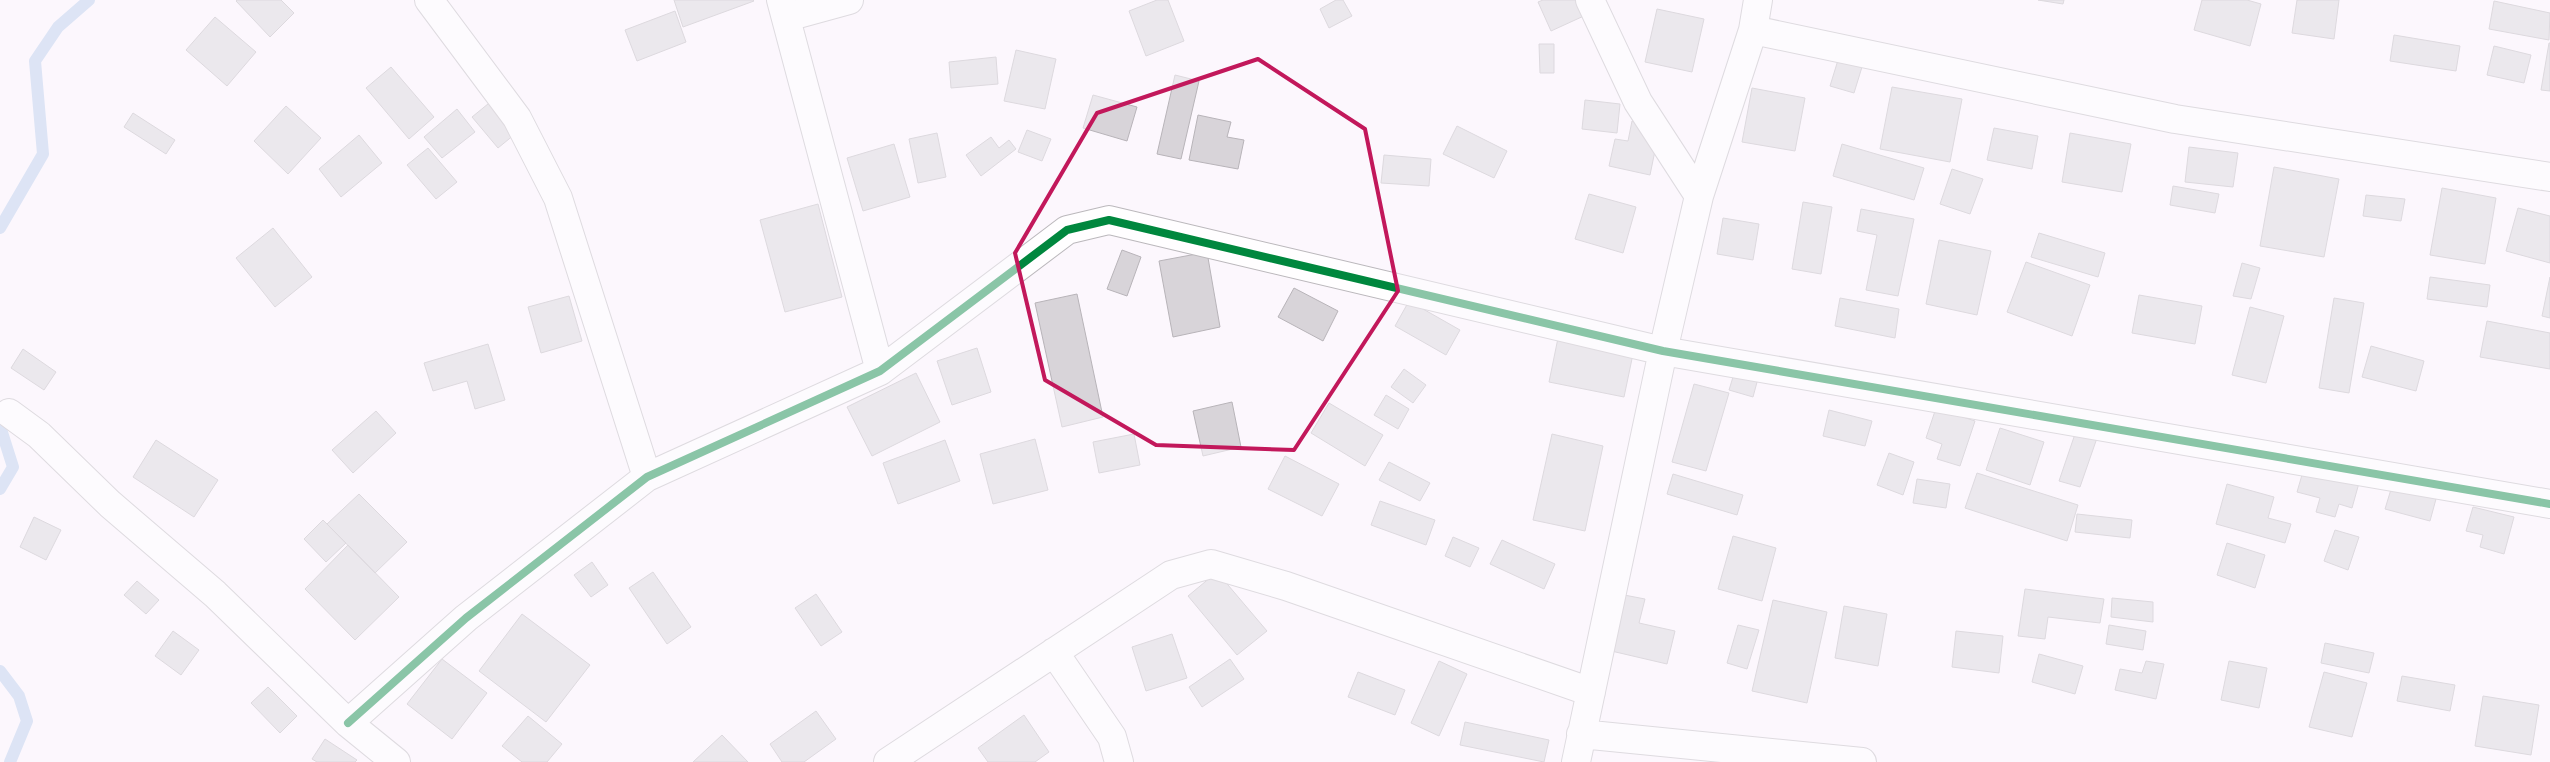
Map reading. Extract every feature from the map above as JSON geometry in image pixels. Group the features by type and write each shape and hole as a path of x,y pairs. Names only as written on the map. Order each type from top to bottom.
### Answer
{"street":[{"path":"429,0 517,118 558,198 648,477"},
{"path":"849,0 784,9 880,371"},
{"path":"1590,0 1638,102 1699,196"},
{"path":"1576,762 1699,196 1752,30 1758,0"},
{"path":"1752,30 2175,119 2550,177"},
{"path":"348,722 466,618 648,477 880,371 1067,230 1109,220 1664,351 2550,504"},
{"path":"9,413 39,435 110,504 215,594 348,722 396,762"},
{"path":"888,762 1171,575 1211,564 1286,586 1591,692"},
{"path":"1054,652 1112,737 1119,762"},
{"path":"1581,734 1862,762"}],"highlighted area":[{"path":"1258,59 1365,129 1398,291 1294,450 1156,445 1045,380 1015,253 1097,113"}],"building":[{"path":"237,0 281,0 294,13 270,37"},
{"path":"674,0 753,0 754,1 683,27"},
{"path":"1157,0 1168,0 1184,41 1146,56 1129,11"},
{"path":"1336,0 1343,0 1352,16 1329,28 1320,9"},
{"path":"1543,0 1579,0 1586,15 1551,31 1538,2"},
{"path":"2038,0 2064,0 2063,4"},
{"path":"2202,0 2247,0 2261,4 2250,46 2194,30"},
{"path":"2297,0 2339,0 2334,39 2292,33"},
{"path":"2494,1 2550,13 2549,40 2489,29"},
{"path":"1657,9 1704,19 1692,72 1645,62"},
{"path":"675,11 686,42 637,61 625,30"},
{"path":"215,17 256,52 227,86 186,50"},
{"path":"2394,35 2460,46 2456,71 2390,61"},
{"path":"2550,43 2550,91 2541,90"},
{"path":"1539,44 1554,44 1554,73 1540,73"},
{"path":"2494,46 2531,55 2524,83 2487,75"},
{"path":"1016,50 1056,59 1045,109 1004,101"},
{"path":"996,57 998,84 951,88 949,62"},
{"path":"1838,60 1862,67 1854,93 1830,86"},
{"path":"391,67 434,117 409,139 366,88"},
{"path":"1175,75 1199,81 1181,159 1157,154"},
{"path":"1892,87 1962,99 1950,162 1880,149"},
{"path":"1752,88 1805,98 1795,151 1742,142"},
{"path":"1093,95 1137,107 1127,141 1083,128"},
{"path":"494,99 520,130 498,148 472,117"},
{"path":"1585,100 1620,104 1617,133 1582,129"},
{"path":"286,106 321,138 288,174 254,141"},
{"path":"457,109 475,132 442,158 424,137"},
{"path":"133,113 175,140 166,154 124,127"},
{"path":"1198,115 1231,122 1227,137 1244,140 1238,169 1189,160"},
{"path":"1632,121 1649,125 1657,141 1650,175 1609,166 1615,139 1628,141"},
{"path":"1457,126 1507,151 1494,178 1443,154"},
{"path":"1994,128 2038,136 2032,169 1987,160"},
{"path":"1027,130 1051,139 1042,161 1018,152"},
{"path":"937,133 946,177 918,183 909,139"},
{"path":"2070,133 2131,144 2122,192 2062,182"},
{"path":"359,135 382,163 341,197 319,169"},
{"path":"991,137 999,148 1009,140 1016,149 981,176 966,155"},
{"path":"894,144 910,197 863,211 847,158"},
{"path":"1842,144 1924,168 1914,200 1833,176"},
{"path":"2189,147 2238,153 2233,187 2185,182"},
{"path":"428,148 457,182 436,199 407,165"},
{"path":"1384,155 1431,159 1429,186 1381,183"},
{"path":"2274,167 2339,179 2324,257 2260,246"},
{"path":"1952,169 1983,179 1970,214 1940,204"},
{"path":"2173,186 2219,194 2215,213 2170,205"},
{"path":"2442,188 2496,198 2485,264 2430,255"},
{"path":"1589,194 1636,207 1623,253 1575,239"},
{"path":"2366,195 2405,199 2401,221 2363,216"},
{"path":"1803,202 1832,207 1821,274 1792,269"},
{"path":"818,204 842,297 785,312 760,220"},
{"path":"2518,208 2550,216 2550,263 2506,251"},
{"path":"1861,209 1914,219 1898,296 1866,290 1877,235 1857,231"},
{"path":"1723,218 1759,224 1753,260 1717,254"},
{"path":"273,228 312,277 275,307 236,258"},
{"path":"2039,233 2105,253 2098,277 2031,257"},
{"path":"1939,240 1991,251 1977,315 1926,304"},
{"path":"1122,250 1141,257 1127,296 1107,289"},
{"path":"1207,252 1220,327 1173,337 1159,261"},
{"path":"2026,262 2090,285 2072,336 2007,312"},
{"path":"2242,263 2260,268 2251,299 2233,296"},
{"path":"2430,277 2490,285 2487,307 2427,299"},
{"path":"2550,277 2550,318 2542,316"},
{"path":"1294,288 1338,311 1323,341 1278,317"},
{"path":"1077,294 1103,417 1062,427 1035,303"},
{"path":"2139,295 2202,306 2195,344 2132,333"},
{"path":"569,296 582,341 541,353 528,307"},
{"path":"1840,298 1899,309 1895,338 1835,326"},
{"path":"2334,298 2364,303 2349,393 2319,388"},
{"path":"1409,301 1460,330 1446,355 1395,326"},
{"path":"2250,307 2284,316 2266,383 2232,375"},
{"path":"2487,321 2550,333 2550,369 2480,357"},
{"path":"1558,338 1633,354 1624,397 1549,382"},
{"path":"488,344 505,400 475,409 467,381 433,391 424,363"},
{"path":"2371,346 2424,361 2416,391 2362,377"},
{"path":"977,348 991,392 952,405 937,361"},
{"path":"23,349 56,372 44,390 11,368"},
{"path":"1737,364 1760,371 1753,397 1729,390"},
{"path":"1404,369 1426,385 1413,403 1391,387"},
{"path":"916,373 940,422 872,456 847,407"},
{"path":"1694,384 1729,393 1706,471 1672,462"},
{"path":"1386,395 1409,409 1398,429 1374,415"},
{"path":"1232,402 1241,447 1203,456 1193,411"},
{"path":"1329,403 1383,435 1365,466 1311,433"},
{"path":"1936,408 1975,421 1960,466 1937,459 1942,444 1926,438"},
{"path":"1829,410 1872,421 1865,446 1823,436"},
{"path":"376,411 396,433 353,473 332,450"},
{"path":"2000,428 2044,442 2030,485 1986,470"},
{"path":"2076,431 2097,438 2080,487 2059,481"},
{"path":"1134,434 1140,465 1099,473 1093,442"},
{"path":"1552,434 1603,446 1585,531 1533,520"},
{"path":"1035,439 1048,490 993,504 980,454"},
{"path":"156,440 218,480 194,517 133,477"},
{"path":"945,440 960,481 898,504 883,463"},
{"path":"1889,453 1914,462 1903,495 1877,485"},
{"path":"1285,456 1339,484 1322,516 1268,489"},
{"path":"1389,462 1430,483 1420,501 1379,480"},
{"path":"2304,468 2359,483 2352,508 2339,504 2335,517 2316,512 2320,498 2297,492"},
{"path":"1977,473 2078,505 2067,541 1965,508"},
{"path":"1673,474 1743,495 1737,515 1667,494"},
{"path":"1917,479 1950,484 1946,508 1913,503"},
{"path":"2227,484 2274,497 2268,518 2291,524 2285,543 2216,524"},
{"path":"2392,486 2436,499 2430,521 2385,509"},
{"path":"359,494 407,542 375,573 327,524"},
{"path":"1380,501 1435,520 1426,545 1371,525"},
{"path":"2473,507 2514,517 2504,554 2480,547 2483,535 2466,531"},
{"path":"2077,514 2132,520 2130,538 2075,532"},
{"path":"34,517 61,530 46,560 20,547"},
{"path":"323,520 346,543 326,562 304,539"},
{"path":"2335,530 2359,537 2348,570 2324,561"},
{"path":"1733,536 1776,548 1762,601 1718,589"},
{"path":"1453,537 1479,548 1470,567 1445,556"},
{"path":"1502,540 1555,564 1544,589 1490,564"},
{"path":"2227,543 2265,555 2255,588 2217,575"},
{"path":"348,545 399,597 355,640 305,589"},
{"path":"592,562 608,585 591,597 574,575"},
{"path":"653,572 691,627 667,644 629,588"},
{"path":"1217,572 1267,631 1237,655 1188,596"},
{"path":"137,581 159,600 146,614 124,595"},
{"path":"2025,589 2104,599 2100,623 2048,617 2045,639 2018,636"},
{"path":"816,594 842,632 821,646 795,608"},
{"path":"1619,594 1645,599 1639,623 1675,631 1667,664 1607,650"},
{"path":"2112,598 2153,602 2153,622 2111,617"},
{"path":"1773,600 1827,612 1807,703 1752,691"},
{"path":"1844,606 1887,614 1878,666 1835,658"},
{"path":"522,614 590,665 546,722 479,671"},
{"path":"1738,625 1759,630 1747,669 1727,663"},
{"path":"2109,625 2146,631 2143,650 2106,644"},
{"path":"173,631 199,650 181,675 155,656"},
{"path":"1956,631 2003,636 1999,673 1952,667"},
{"path":"1172,634 1187,678 1146,691 1132,647"},
{"path":"2325,643 2374,653 2369,673 2321,663"},
{"path":"2039,654 2083,666 2075,694 2032,682"},
{"path":"442,659 487,693 452,739 407,704"},
{"path":"1230,659 1244,679 1202,707 1189,687"},
{"path":"1439,661 1467,674 1439,736 1411,723"},
{"path":"2146,661 2164,664 2156,699 2115,690 2120,669 2142,673"},
{"path":"2229,661 2267,668 2259,708 2221,700"},
{"path":"1358,672 1405,690 1395,715 1348,697"},
{"path":"2324,672 2367,683 2352,737 2309,727"},
{"path":"2402,676 2455,685 2450,711 2397,701"},
{"path":"268,687 297,716 280,733 251,703"},
{"path":"2483,696 2539,705 2531,755 2475,746"},
{"path":"816,711 836,739 804,762 782,762 770,744"},
{"path":"1024,715 1049,752 1035,762 988,762 978,748"},
{"path":"528,716 562,744 547,762 522,762 502,746"},
{"path":"1465,722 1549,740 1544,762 1460,745"},
{"path":"722,735 748,762 693,762"},
{"path":"325,739 357,760 355,762 317,762 312,759"}],"waterway":[{"path":"0,228 43,154 35,61 58,27 89,0"},
{"path":"0,426 13,467 0,489"},
{"path":"0,671 19,696 27,721 10,762"}],"cycle path":[{"path":"348,723 466,618 647,477 880,371 1067,230 1109,220 1663,351 2550,504"}]}
